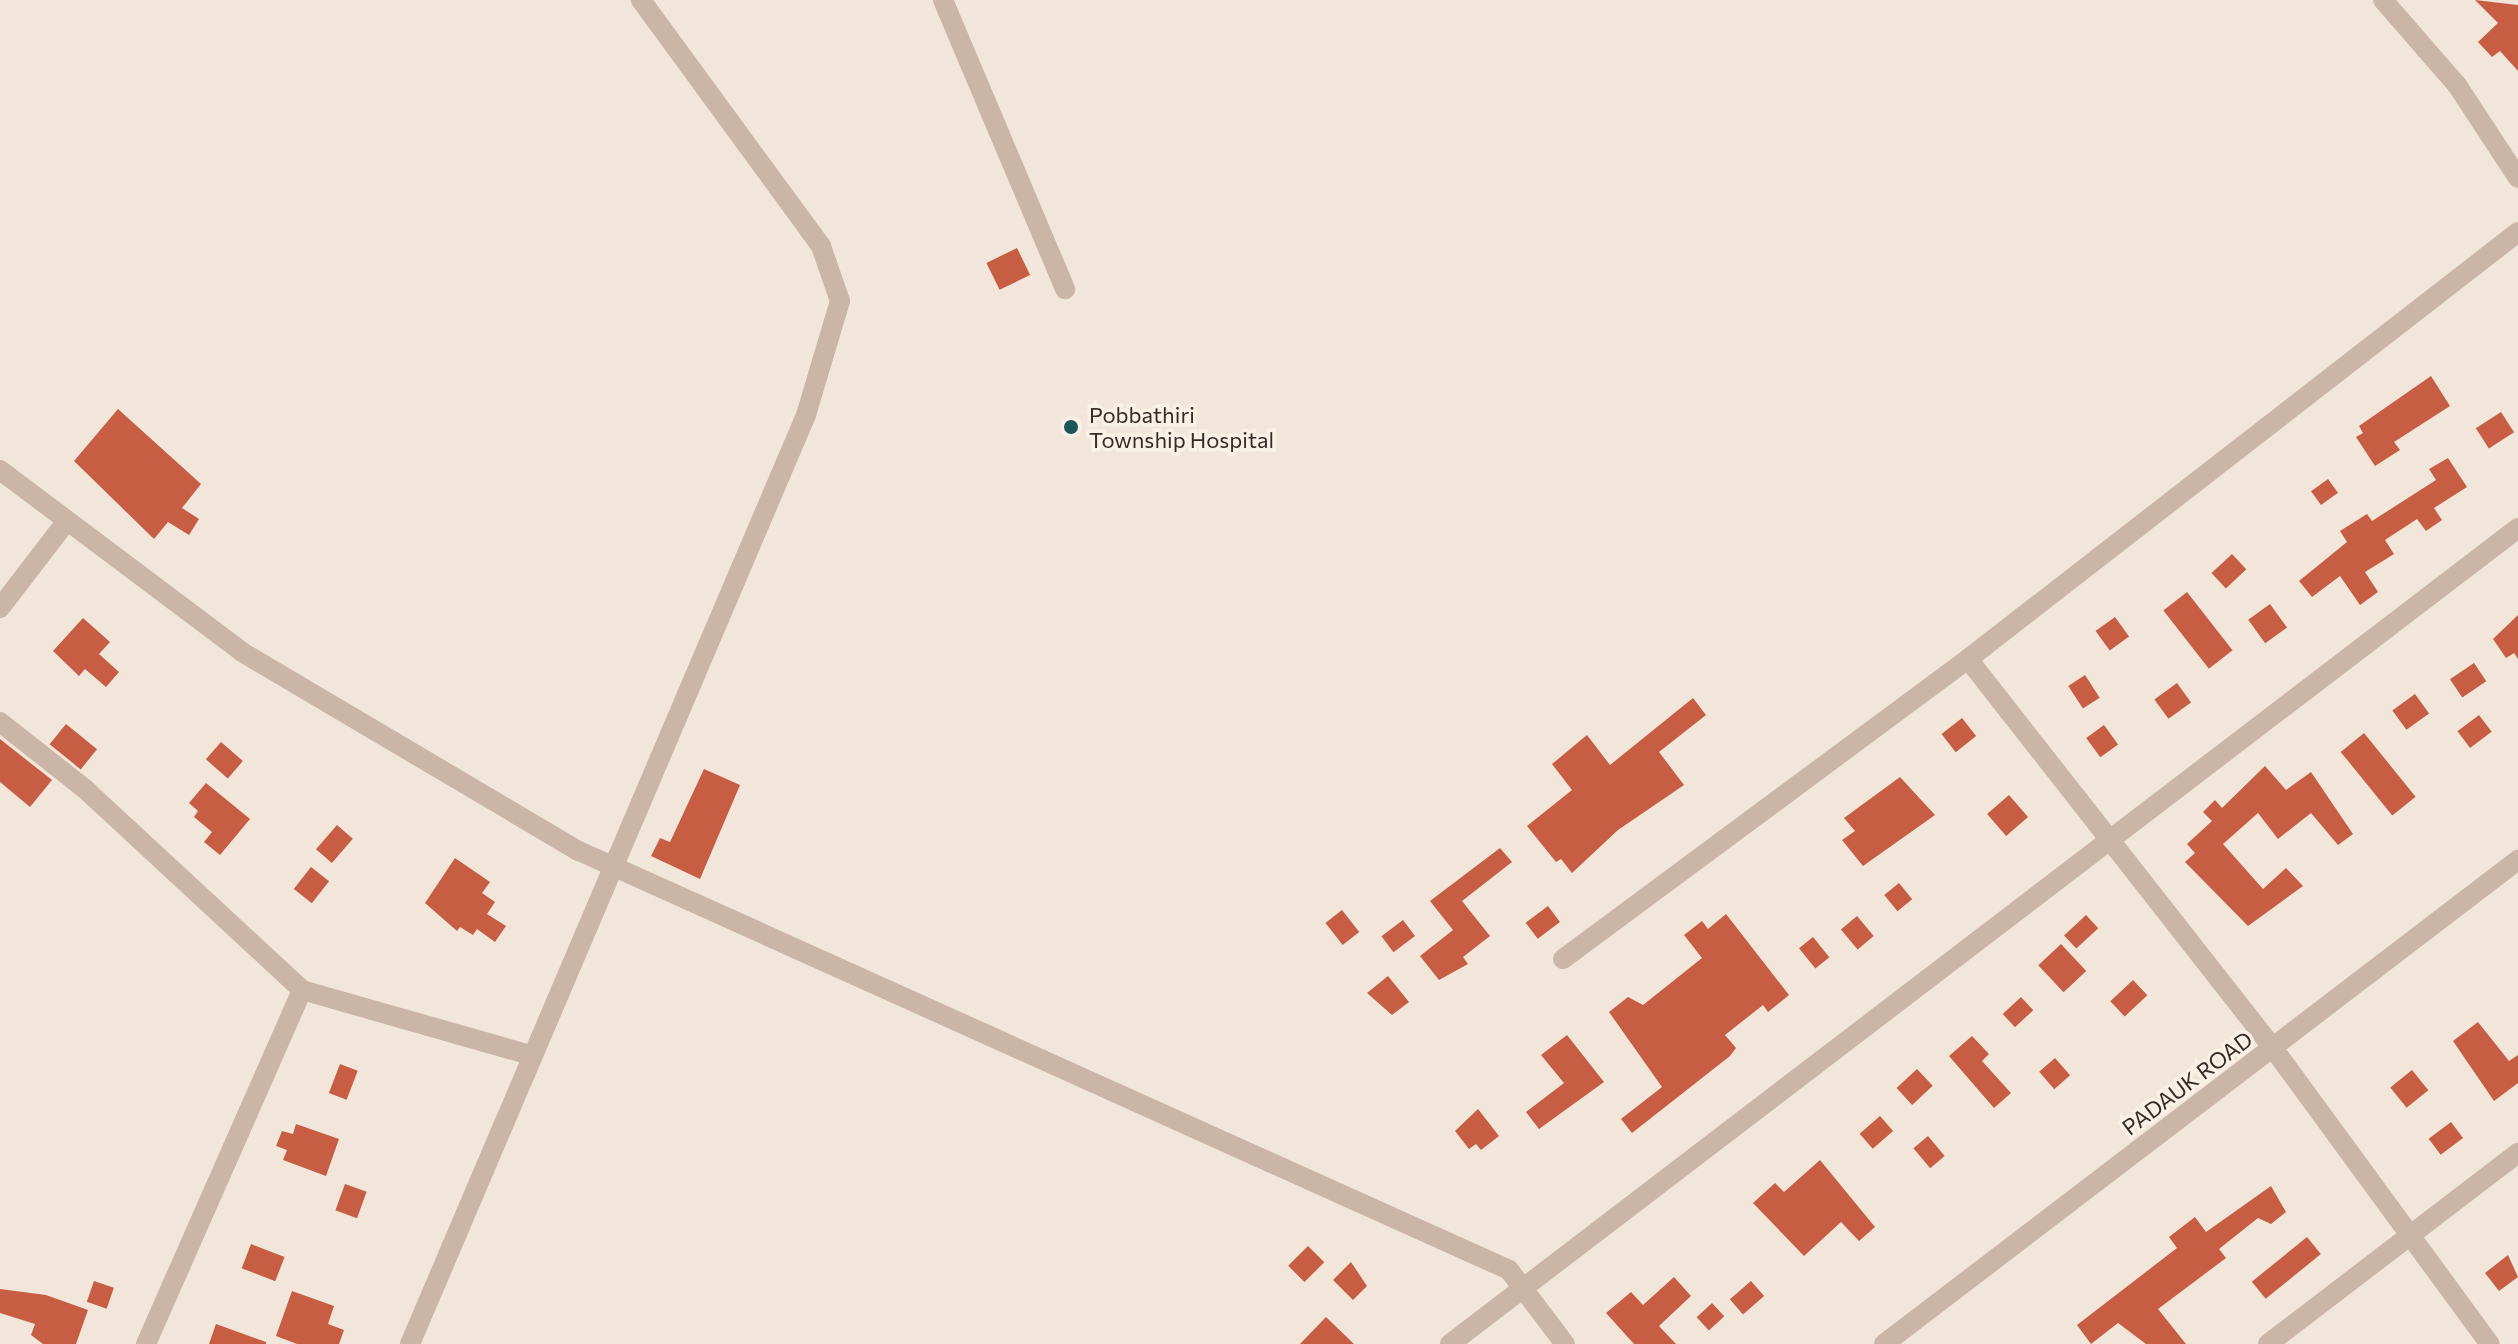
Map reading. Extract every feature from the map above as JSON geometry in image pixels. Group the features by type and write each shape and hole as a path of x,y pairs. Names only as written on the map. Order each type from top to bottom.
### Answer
{"street":[{"path":"410,1344 806,415 840,301 821,246 641,0"},
{"path":"943,0 1065,289"},
{"path":"2383,0 2457,85 2518,178"},
{"path":"1563,959 1968,659 2518,232"},
{"path":"0,470 242,652 614,867 1509,1270 1565,1344"},
{"path":"0,608 66,522"},
{"path":"1450,1344 2518,528"},
{"path":"1968,659 2273,1048 2490,1344"},
{"path":"0,722 85,789 302,990 533,1056"},
{"name":"PADAUK ROAD","path":"1884,1344 2518,860"},
{"path":"146,1344 302,990"},
{"path":"2268,1344 2518,1153"}],"building":[{"path":"2475,0 2518,5 2518,71 2500,51 2492,57 2478,42 2498,23"},
{"path":"1017,248 1030,275 1000,290 986,263"},
{"path":"2431,376 2450,406 2394,442 2400,450 2375,466 2356,437 2363,433 2359,426"},
{"path":"118,409 201,484 182,508 199,519 189,535 168,522 154,539 74,461"},
{"path":"2501,412 2514,432 2489,448 2476,428"},
{"path":"2448,458 2467,487 2434,508 2442,520 2426,531 2417,519 2385,540 2394,554 2365,572 2378,592 2360,605 2340,576 2312,597 2299,581 2347,542 2340,531 2367,514 2372,521 2436,480 2429,469"},
{"path":"2328,479 2338,493 2321,505 2311,491"},
{"path":"2232,554 2246,569 2226,588 2212,573"},
{"path":"2187,592 2233,650 2209,669 2163,610"},
{"path":"2270,604 2287,627 2265,643 2248,620"},
{"path":"2518,615 2518,659 2514,653 2506,658 2493,639"},
{"path":"2115,617 2129,636 2110,651 2096,631"},
{"path":"83,618 110,642 99,654 119,672 106,687 85,669 79,676 53,651"},
{"path":"2474,663 2486,681 2462,697 2450,679"},
{"path":"2085,675 2100,698 2083,709 2068,686"},
{"path":"2177,683 2191,702 2168,719 2154,699"},
{"path":"2415,694 2429,713 2406,730 2392,710"},
{"path":"1693,698 1706,715 1659,752 1684,785 1618,830 1572,873 1561,859 1556,862 1527,826 1572,790 1552,764 1587,735 1610,765"},
{"path":"2479,715 2492,732 2470,748 2457,731"},
{"path":"1962,718 1976,736 1956,752 1942,734"},
{"path":"66,724 97,749 81,769 50,744"},
{"path":"2104,725 2118,744 2100,757 2086,738"},
{"path":"2364,733 2416,797 2392,816 2341,752"},
{"path":"0,739 52,780 30,807 0,782"},
{"path":"221,742 243,761 228,778 206,759"},
{"path":"2265,766 2286,790 2311,772 2353,834 2338,845 2311,813 2278,839 2258,813 2223,844 2263,889 2286,868 2303,886 2248,926 2185,862 2195,853 2187,844 2212,821 2203,812 2215,800 2222,808"},
{"path":"704,769 740,785 700,879 651,856 660,838 670,842"},
{"path":"1900,777 1935,815 1863,866 1842,840 1855,831 1844,818"},
{"path":"206,783 250,819 220,855 204,842 212,832 194,817 198,811 189,803"},
{"path":"2009,795 2028,817 2006,836 1987,814"},
{"path":"337,825 353,839 332,863 316,849"},
{"path":"1500,848 1512,862 1462,901 1490,936 1463,957 1468,964 1439,980 1420,956 1453,930 1430,901"},
{"path":"455,858 490,882 482,893 495,902 487,914 506,926 495,942 477,929 473,935 460,927 457,931 425,903"},
{"path":"311,867 329,881 312,903 294,889"},
{"path":"1899,883 1912,899 1897,911 1884,895"},
{"path":"1548,906 1560,922 1538,939 1526,923"},
{"path":"1342,910 1359,932 1343,945 1325,923"},
{"path":"1726,914 1789,995 1768,1012 1763,1005 1725,1035 1736,1048 1730,1056 1632,1133 1621,1119 1662,1087 1609,1012 1628,997 1643,1005 1702,958 1684,935 1702,921 1708,929"},
{"path":"2086,915 2098,928 2076,949 2064,935"},
{"path":"1857,916 1874,936 1858,949 1841,929"},
{"path":"1403,920 1415,936 1393,952 1381,936"},
{"path":"1813,937 1829,957 1815,969 1799,948"},
{"path":"2061,944 2086,971 2064,992 2038,965"},
{"path":"1388,976 1409,1002 1392,1015 1367,993"},
{"path":"2133,980 2147,995 2125,1017 2110,1001"},
{"path":"2021,997 2033,1010 2015,1027 2003,1014"},
{"path":"2478,1022 2509,1061 2518,1055 2518,1083 2494,1101 2453,1041"},
{"path":"1567,1035 1604,1082 1539,1129 1526,1112 1564,1083 1541,1055"},
{"path":"1972,1036 1989,1054 1982,1061 2011,1093 1994,1108 1949,1056"},
{"path":"2055,1058 2070,1075 2054,1089 2039,1072"},
{"path":"340,1064 358,1071 347,1100 329,1093"},
{"path":"1917,1069 1933,1086 1912,1105 1897,1088"},
{"path":"2412,1070 2428,1090 2407,1108 2390,1088"},
{"path":"1478,1109 1499,1136 1481,1150 1476,1144 1469,1149 1455,1131"},
{"path":"1880,1116 1893,1131 1873,1149 1860,1134"},
{"path":"2451,1122 2463,1138 2441,1155 2429,1139"},
{"path":"296,1124 339,1139 326,1176 283,1160 287,1150 276,1146 282,1131 293,1134"},
{"path":"1928,1136 1945,1156 1930,1168 1913,1148"},
{"path":"1820,1160 1875,1227 1859,1241 1841,1222 1804,1256 1753,1203 1775,1183 1784,1192"},
{"path":"345,1184 367,1192 357,1218 335,1210"},
{"path":"2271,1186 2286,1212 2271,1224 2258,1218 2219,1249 2226,1258 2158,1309 2186,1344 2146,1344 2118,1323 2091,1344 2077,1325 2177,1248 2169,1237 2195,1217 2206,1232"},
{"path":"2307,1237 2321,1254 2266,1299 2252,1282"},
{"path":"251,1244 285,1257 275,1281 242,1268"},
{"path":"1308,1246 1324,1262 1304,1282 1288,1266"},
{"path":"2508,1255 2518,1277 2499,1291 2485,1273"},
{"path":"1351,1262 1367,1286 1353,1300 1333,1280"},
{"path":"1674,1277 1691,1296 1659,1326 1676,1344 1634,1344 1606,1313 1631,1292 1643,1305"},
{"path":"94,1281 114,1288 107,1309 87,1302"},
{"path":"1751,1281 1764,1296 1743,1314 1730,1299"},
{"path":"0,1289 46,1295 88,1310 76,1344 43,1344 31,1335 35,1324 0,1313"},
{"path":"292,1291 334,1306 328,1324 344,1330 339,1344 297,1344 276,1336"},
{"path":"1712,1303 1724,1316 1709,1330 1697,1317"},
{"path":"1326,1317 1354,1344 1300,1344"},
{"path":"216,1324 266,1342 266,1344 209,1344"}],"place":[{"name":"Pobbathiri Township Hospital","path":"1071,427"}]}
